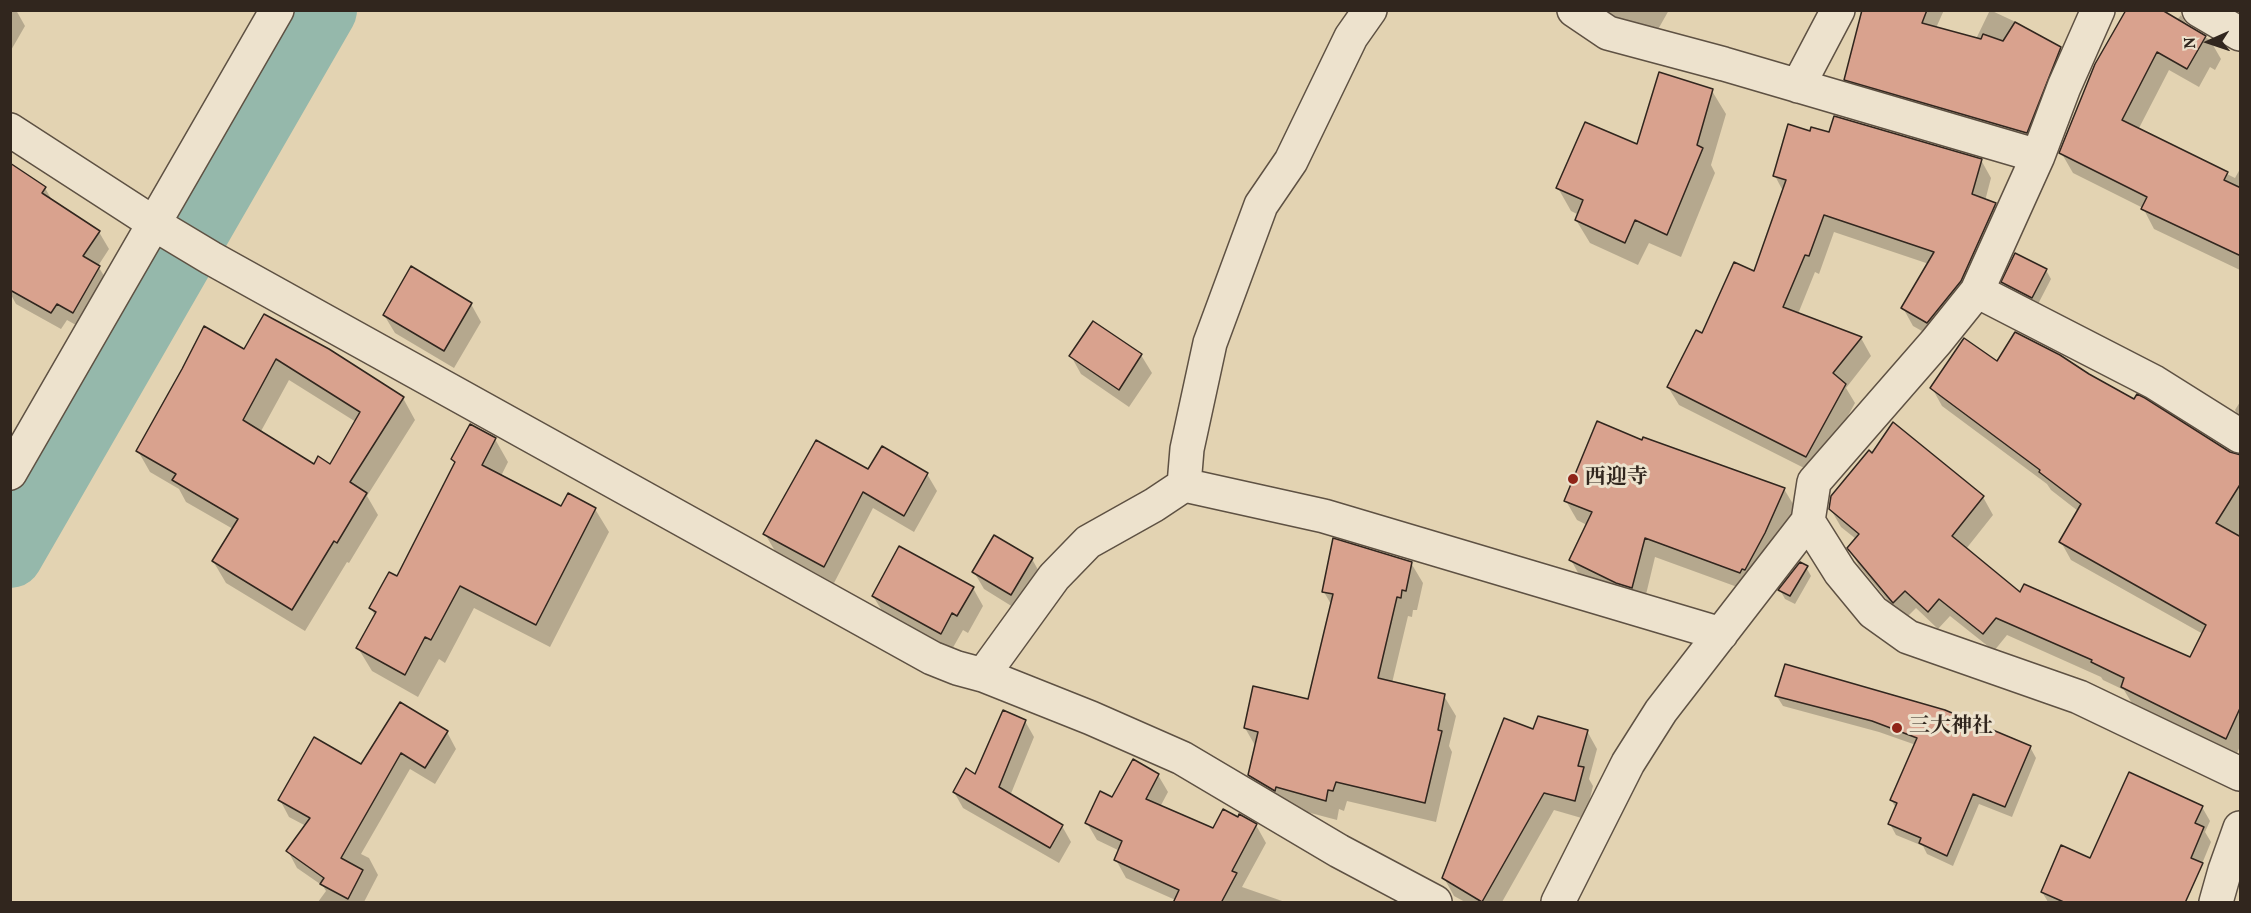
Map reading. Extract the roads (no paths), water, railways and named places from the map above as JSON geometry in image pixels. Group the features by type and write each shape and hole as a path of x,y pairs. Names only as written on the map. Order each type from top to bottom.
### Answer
{"street":[{"path":"10,472 160,227 277,10"},
{"path":"1184,484 1186,449 1210,342 1261,205 1290,161 1351,37 1370,10"},
{"path":"1574,10 1608,33 2038,156"},
{"path":"1798,86 1838,10"},
{"path":"1558,903 1628,763 1661,711 1808,521 1814,482 1936,342 1977,291 2038,156 2064,87 2098,10"},
{"path":"2199,10 2241,34"},
{"path":"10,130 211,258 932,658 983,675 1091,718 1182,758 1339,851 1435,903"},
{"path":"1977,291 2154,382 2241,436"},
{"path":"983,675 1054,577 1088,542 1154,505 1184,484 1324,516 1721,634"},
{"path":"1808,521 1840,572 1873,612 1908,637 2079,697 2241,774"},
{"path":"2216,903 2224,870 2241,828"}],"waterway":[{"path":"10,555 324,10"}],"place":[{"name":"西迎寺","path":"1573,479"},
{"name":"三大神社","path":"1897,728"}]}
